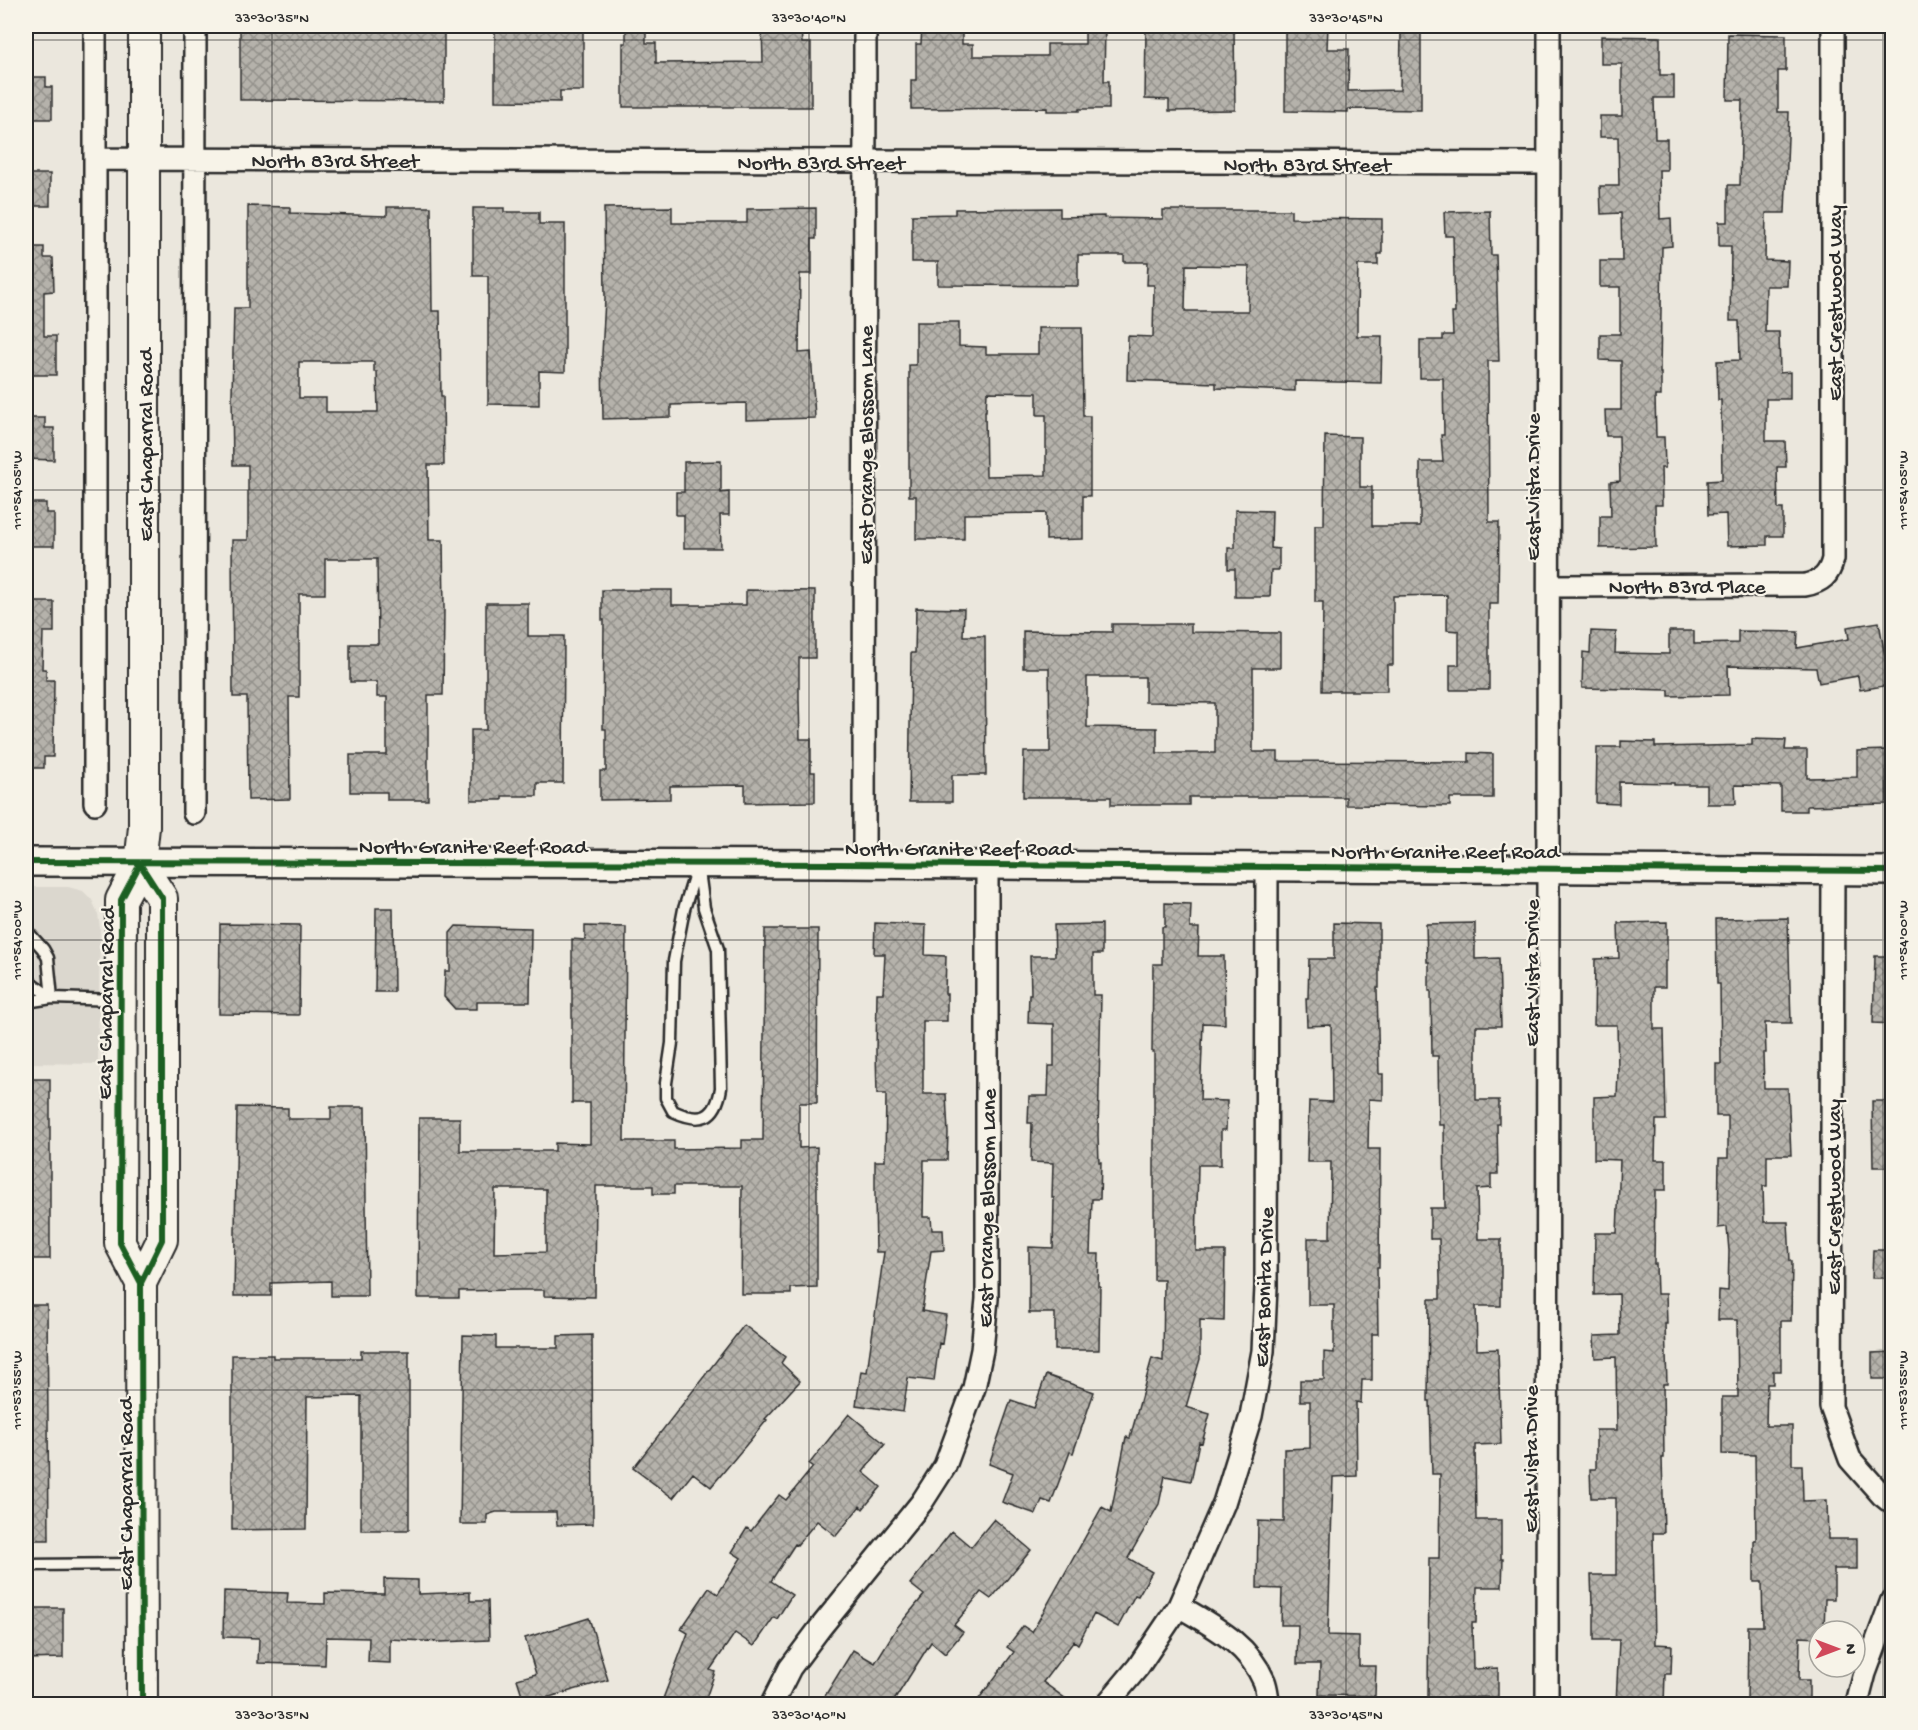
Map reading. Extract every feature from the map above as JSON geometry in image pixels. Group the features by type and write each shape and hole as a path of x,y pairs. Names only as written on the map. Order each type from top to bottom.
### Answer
{"main road":[{"name":"East Chaparral Road","path":"141,1283 120,1242 121,900 140,864 144,827 144,26"},
{"name":"East Chaparral Road","path":"140,864 162,898 162,1240 141,1283 142,1704"}],"street":[{"path":"95,26 95,803"},
{"path":"194,813 195,26"},
{"name":"East Orange Blossom Lane","path":"864,864 865,26"},
{"name":"East Vista Drive","path":"1547,1704 1549,26"},
{"name":"East Crestwood Way","path":"1824,578 1830,571 1833,559 1833,26"},
{"name":"North 83rd Street","path":"95,159 1548,163"},
{"name":"North 83rd Place","path":"1549,586 1805,585 1816,583 1824,578"},
{"name":"North Granite Reef Road","path":"26,862 864,864 1893,871"},
{"name":"East Orange Blossom Lane","path":"772,1704 790,1668 928,1493 945,1466 974,1388 982,1350 987,1299 987,865"},
{"name":"East Bonita Drive","path":"1107,1704 1138,1667 1179,1606 1224,1503 1251,1416 1263,1351 1266,1287 1267,867"},
{"name":"East Crestwood Way","path":"1833,870 1831,1407 1850,1459 1882,1496 1893,1503"},
{"path":"1857,1704 1865,1673 1893,1600"},
{"path":"1179,1606 1234,1640 1252,1661 1264,1682 1269,1704"}],"lane":[{"path":"698,864 704,908 718,949 721,1088 718,1104 713,1112 706,1117 694,1118 673,1111 666,1098 666,1083 672,1043 674,961 684,909 698,864"},
{"path":"26,930 48,958 52,998"},
{"path":"26,979 52,998"},
{"path":"26,1002 52,998 121,1000"},
{"path":"26,1564 143,1564"}],"shaded area":[{"path":"26,887 68,887 83,891 92,900 98,914 100,928 98,1064 26,1063"}],"building":[{"path":"240,26 444,26 444,101 240,100"},
{"path":"495,26 583,26 583,91 560,91 560,102 495,101"},
{"path":"626,26 646,26 646,43 656,43 656,63 763,62 762,26 801,26 802,43 811,43 811,107 623,107 623,43 626,43"},
{"path":"922,26 962,26 962,44 973,44 973,56 1047,56 1047,44 1085,44 1085,26 1105,26 1104,81 1109,81 1109,109 1047,111 1047,108 911,109 911,80 916,80 916,44 921,44"},
{"path":"1146,26 1234,26 1235,110 1169,111 1169,100 1145,99"},
{"path":"1285,26 1328,26 1327,49 1349,49 1348,91 1400,90 1401,32 1421,32 1421,110 1285,111"},
{"path":"1728,34 1786,35 1786,71 1778,71 1778,112 1789,112 1785,213 1766,213 1765,260 1788,261 1787,286 1766,286 1765,332 1779,332 1780,373 1790,372 1790,399 1766,399 1766,441 1785,441 1786,467 1777,467 1778,509 1783,509 1783,536 1767,536 1767,545 1727,546 1726,514 1708,515 1707,481 1722,480 1721,400 1718,400 1717,361 1740,360 1739,321 1730,321 1731,246 1719,246 1719,222 1728,222 1728,185 1740,185 1742,100 1727,100"},
{"path":"1601,36 1660,37 1660,75 1674,75 1674,98 1654,98 1655,139 1667,139 1667,170 1659,170 1660,219 1671,218 1672,246 1662,247 1661,396 1655,396 1656,437 1664,437 1665,468 1661,468 1662,505 1655,505 1656,547 1600,548 1600,516 1611,516 1610,482 1620,481 1619,436 1606,436 1605,410 1621,410 1621,361 1600,360 1600,334 1620,334 1620,287 1600,287 1600,261 1622,261 1621,213 1601,214 1600,186 1619,186 1618,137 1600,137 1600,116 1622,116 1622,64 1601,64"},
{"path":"26,77 46,77 46,87 52,87 52,119 26,119"},
{"path":"26,174 50,174 50,206 26,206"},
{"path":"248,206 290,207 290,213 387,216 387,207 431,207 432,311 440,311 444,465 428,465 429,540 443,540 444,609 443,695 428,695 428,800 387,800 387,792 350,792 350,755 387,755 387,697 377,697 377,682 350,682 350,644 378,644 377,559 325,559 325,594 299,594 299,697 289,697 290,799 248,800 247,697 233,697 232,540 248,540 248,465 233,465 232,395 234,308 248,308","holes":["299,362 374,362 374,372 377,372 378,412 326,412 326,398 299,398"]},
{"path":"672,207 672,223 747,223 747,209 816,208 816,239 812,239 812,274 800,274 799,353 811,352 815,418 746,420 746,403 671,405 671,417 603,419 604,208"},
{"path":"473,208 504,208 504,212 539,212 539,224 565,224 565,372 539,371 539,405 488,404 488,276 473,276"},
{"path":"1060,208 1060,217 1104,216 1104,218 1163,219 1163,210 1291,210 1291,218 1382,219 1382,254 1378,254 1378,265 1358,265 1357,313 1357,336 1382,336 1381,383 1295,381 1295,391 1216,388 1216,383 1127,380 1128,336 1153,337 1154,285 1147,285 1148,262 1124,262 1124,255 1078,255 1078,286 938,285 938,262 912,262 912,215 955,214 955,209","holes":["1186,265 1249,266 1248,311 1185,311"]},
{"path":"1490,211 1491,255 1496,255 1499,361 1488,361 1489,522 1499,522 1498,604 1489,604 1489,690 1450,690 1450,665 1459,665 1459,631 1447,630 1447,595 1393,596 1393,665 1387,665 1387,691 1322,691 1323,602 1315,602 1315,525 1324,525 1325,436 1360,437 1360,487 1372,487 1372,526 1420,526 1420,462 1443,462 1441,435 1444,435 1443,378 1420,378 1420,340 1443,340 1443,335 1453,335 1452,313 1455,313 1453,236 1445,236 1444,212"},
{"path":"26,247 44,247 44,258 53,258 54,291 44,292 44,336 56,336 56,375 26,375"},
{"path":"916,322 959,322 959,346 986,347 986,354 1038,354 1038,328 1082,328 1083,416 1090,416 1090,496 1083,496 1083,539 1046,540 1046,513 964,514 964,539 916,539 916,496 909,496 909,365 916,365","holes":["987,392 1037,393 1037,415 1046,415 1046,475 986,476"]},
{"path":"26,418 45,418 45,428 54,428 54,460 26,459"},
{"path":"721,461 721,493 729,492 729,515 720,515 721,548 684,548 684,515 676,515 676,492 684,492 684,462"},
{"path":"26,503 46,503 46,513 54,513 54,546 26,546"},
{"path":"1235,510 1272,511 1271,548 1279,549 1279,570 1271,570 1270,597 1235,597 1235,569 1228,569 1228,548 1235,548"},
{"path":"602,590 672,590 672,605 746,605 746,590 815,591 815,658 799,658 799,700 800,739 811,739 811,772 815,772 815,802 745,803 745,785 670,786 670,799 600,800 600,771 606,771 606,729 603,729"},
{"path":"26,602 54,602 54,632 43,632 42,669 46,669 46,680 54,680 53,757 44,757 44,768 26,768"},
{"path":"486,603 528,603 528,636 564,636 563,783 537,783 537,796 502,796 502,800 471,800 471,730 486,730"},
{"path":"916,608 964,609 963,636 985,636 986,775 952,775 952,802 909,802 911,653 915,653"},
{"path":"1879,622 1890,685 1860,690 1858,676 1819,683 1816,668 1728,666 1729,695 1669,696 1669,690 1582,688 1583,652 1590,653 1591,631 1616,632 1615,653 1669,654 1669,631 1694,631 1694,644 1738,643 1738,631 1798,632 1797,648 1849,639 1847,627"},
{"path":"1112,624 1191,624 1191,632 1280,633 1280,668 1253,668 1253,752 1278,752 1278,761 1469,762 1469,753 1493,754 1493,798 1450,798 1450,806 1346,805 1346,797 1189,797 1189,805 1111,805 1111,797 1023,797 1024,752 1050,752 1049,668 1023,668 1023,631 1112,632","holes":["1087,677 1145,677 1145,702 1215,703 1215,753 1157,753 1157,728 1087,727"]},
{"path":"1752,739 1786,740 1785,750 1807,750 1807,778 1857,777 1857,751 1886,750 1887,804 1807,806 1807,811 1781,811 1781,786 1735,785 1736,804 1707,804 1707,785 1619,782 1619,804 1596,803 1597,747 1621,747 1621,741 1655,742 1655,747 1752,745"},
{"path":"1165,903 1191,904 1190,928 1199,928 1198,956 1224,956 1225,1024 1203,1023 1200,1100 1227,1101 1226,1130 1221,1130 1221,1165 1198,1165 1196,1251 1225,1251 1224,1321 1200,1320 1200,1359 1186,1407 1210,1414 1202,1443 1199,1442 1191,1481 1165,1476 1159,1504 1128,1558 1152,1572 1138,1596 1135,1595 1118,1627 1094,1614 1078,1644 1074,1641 1043,1682 1073,1704 975,1704 1014,1652 1007,1647 1023,1626 1032,1632 1102,1507 1111,1512 1126,1437 1130,1438 1152,1358 1163,1361 1164,1280 1154,1280 1154,1052 1152,1052 1153,964 1162,964 1162,927 1165,927"},
{"path":"376,908 393,908 394,992 375,992"},
{"path":"1788,918 1791,1023 1765,1023 1766,1053 1763,1053 1764,1088 1788,1088 1791,1155 1767,1155 1767,1186 1763,1186 1764,1222 1788,1222 1790,1261 1792,1261 1791,1321 1781,1321 1781,1371 1773,1371 1773,1384 1767,1384 1766,1426 1792,1426 1792,1465 1802,1465 1803,1501 1827,1500 1828,1539 1857,1539 1857,1569 1834,1569 1834,1599 1825,1599 1824,1619 1807,1619 1807,1637 1800,1637 1799,1680 1809,1680 1809,1704 1747,1704 1748,1626 1763,1626 1762,1582 1754,1582 1755,1455 1722,1454 1722,1397 1738,1397 1737,1320 1718,1320 1719,1290 1728,1291 1729,1251 1727,1227 1718,1228 1719,1158 1728,1158 1728,1116 1716,1116 1716,1064 1721,1064 1716,919"},
{"path":"1667,922 1665,987 1654,987 1654,1029 1664,1029 1666,1120 1656,1120 1655,1160 1666,1160 1666,1190 1655,1190 1654,1264 1656,1264 1657,1294 1666,1294 1667,1384 1663,1384 1664,1533 1653,1533 1655,1644 1672,1645 1671,1674 1665,1674 1664,1704 1616,1704 1619,1640 1594,1640 1591,1575 1616,1575 1616,1498 1591,1498 1590,1469 1596,1469 1596,1430 1617,1430 1616,1357 1595,1358 1594,1336 1620,1335 1619,1294 1594,1295 1595,1233 1617,1233 1620,1160 1594,1159 1594,1097 1617,1096 1618,1071 1617,1025 1594,1025 1595,959 1619,958 1618,923"},
{"path":"875,923 926,925 925,955 946,956 947,1021 923,1021 923,1094 946,1094 948,1133 947,1160 924,1160 923,1217 931,1217 932,1230 943,1230 944,1250 931,1251 922,1311 946,1315 942,1344 939,1343 934,1381 908,1378 903,1412 856,1405 861,1371 867,1372 884,1252 876,1252 875,1161 885,1161 886,1094 877,1094 876,1051 877,993 883,993 885,954 874,954"},
{"path":"1334,923 1379,924 1379,988 1377,988 1379,1074 1383,1074 1383,1100 1369,1099 1368,1149 1380,1149 1378,1334 1372,1334 1372,1380 1362,1380 1361,1403 1356,1402 1357,1476 1333,1477 1328,1635 1359,1636 1359,1666 1376,1666 1375,1696 1319,1695 1320,1664 1297,1664 1298,1625 1281,1625 1282,1589 1257,1588 1258,1521 1284,1522 1284,1449 1310,1448 1310,1401 1300,1401 1300,1380 1324,1380 1324,1352 1334,1353 1334,1305 1308,1305 1308,1238 1330,1238 1331,1162 1307,1162 1309,1101 1332,1102 1331,1025 1307,1026 1306,998 1308,998 1309,959 1334,959"},
{"path":"1475,923 1475,959 1499,958 1501,1026 1476,1026 1476,1100 1499,1100 1498,1174 1491,1174 1491,1188 1477,1189 1478,1239 1501,1239 1501,1306 1476,1306 1477,1350 1498,1349 1501,1444 1475,1445 1476,1520 1501,1520 1501,1559 1503,1559 1502,1587 1477,1587 1476,1623 1472,1623 1473,1669 1498,1668 1498,1697 1428,1698 1429,1558 1439,1558 1440,1474 1432,1474 1430,1401 1428,1401 1429,1299 1440,1299 1439,1239 1430,1239 1430,1208 1445,1208 1444,1125 1439,1125 1438,1056 1432,1056 1431,991 1429,991 1426,924"},
{"path":"220,924 300,925 299,1015 219,1014"},
{"path":"1102,924 1102,954 1093,954 1093,995 1101,995 1098,1135 1099,1162 1101,1162 1100,1199 1092,1199 1090,1254 1099,1254 1099,1350 1055,1350 1055,1313 1029,1313 1029,1247 1053,1248 1054,1198 1052,1198 1053,1163 1031,1162 1032,1123 1028,1123 1029,1096 1048,1096 1049,1066 1054,1066 1054,1024 1028,1023 1029,994 1031,994 1030,956 1055,956 1054,925"},
{"path":"456,926 531,928 530,1002 477,1002 477,1009 455,1009 444,997 445,971 450,971 450,933"},
{"path":"585,926 626,927 624,1141 674,1141 674,1149 742,1148 742,1140 763,1140 765,929 818,929 817,1103 799,1103 799,1148 817,1147 817,1287 791,1288 791,1294 741,1294 742,1186 674,1186 674,1194 653,1194 653,1186 596,1186 595,1297 544,1296 544,1290 521,1290 459,1291 459,1298 418,1298 419,1118 460,1118 460,1151 555,1151 555,1143 590,1144 590,1103 572,1103 572,939 585,940","holes":["495,1189 546,1189 546,1252 494,1253"]},
{"path":"1875,956 1893,956 1893,1024 1873,1023"},
{"path":"26,1079 50,1079 50,1259 26,1259"},
{"path":"1872,1101 1893,1101 1893,1167 1873,1167"},
{"path":"237,1107 288,1108 288,1119 331,1119 331,1107 365,1107 367,1296 331,1296 331,1281 271,1283 271,1296 234,1296"},
{"path":"1873,1250 1893,1250 1893,1278 1872,1278"},
{"path":"26,1305 47,1305 49,1540 26,1540"},
{"path":"744,1325 785,1357 781,1363 800,1381 765,1419 767,1420 711,1487 693,1473 673,1498 633,1468"},
{"path":"463,1335 496,1336 496,1348 558,1348 558,1336 592,1335 593,1524 557,1525 556,1512 496,1512 487,1515 487,1524 460,1524"},
{"path":"361,1351 409,1351 409,1530 361,1530 361,1396 307,1397 306,1529 232,1530 232,1355 273,1355 273,1358 361,1358"},
{"path":"1893,1352 1893,1379 1872,1379 1872,1353"},
{"path":"1046,1375 1094,1392 1073,1453 1070,1452 1051,1503 1042,1500 1036,1514 1002,1502 1013,1473 989,1464 1011,1400 1034,1408"},
{"path":"849,1414 885,1444 863,1472 881,1487 863,1509 860,1506 836,1536 817,1521 797,1545 795,1544 771,1581 792,1595 777,1619 774,1617 754,1646 735,1633 710,1670 715,1672 704,1704 661,1704 688,1633 681,1629 709,1588 718,1594 741,1558 732,1552 747,1528 751,1531 779,1495 786,1500 813,1467 809,1464"},
{"path":"994,1519 1031,1550 991,1599 981,1592 954,1625 963,1632 945,1654 931,1642 892,1704 820,1704 853,1650 875,1663 896,1629 924,1595 910,1584 952,1531 971,1547"},
{"path":"384,1579 418,1580 418,1594 470,1592 470,1601 488,1601 489,1640 440,1642 390,1639 390,1663 368,1662 369,1638 326,1637 325,1665 258,1663 259,1638 223,1637 224,1591 288,1593 287,1603 325,1604 325,1593 384,1594"},
{"path":"26,1608 63,1608 63,1658 26,1659"},
{"path":"589,1618 608,1680 525,1704 517,1679 536,1674 525,1638"}],"cycle path":[{"path":"26,862 836,864 1892,871"},
{"path":"140,864 162,898 162,1240 141,1283 142,1704"},
{"path":"140,864 121,900 120,1243 141,1283"}]}
